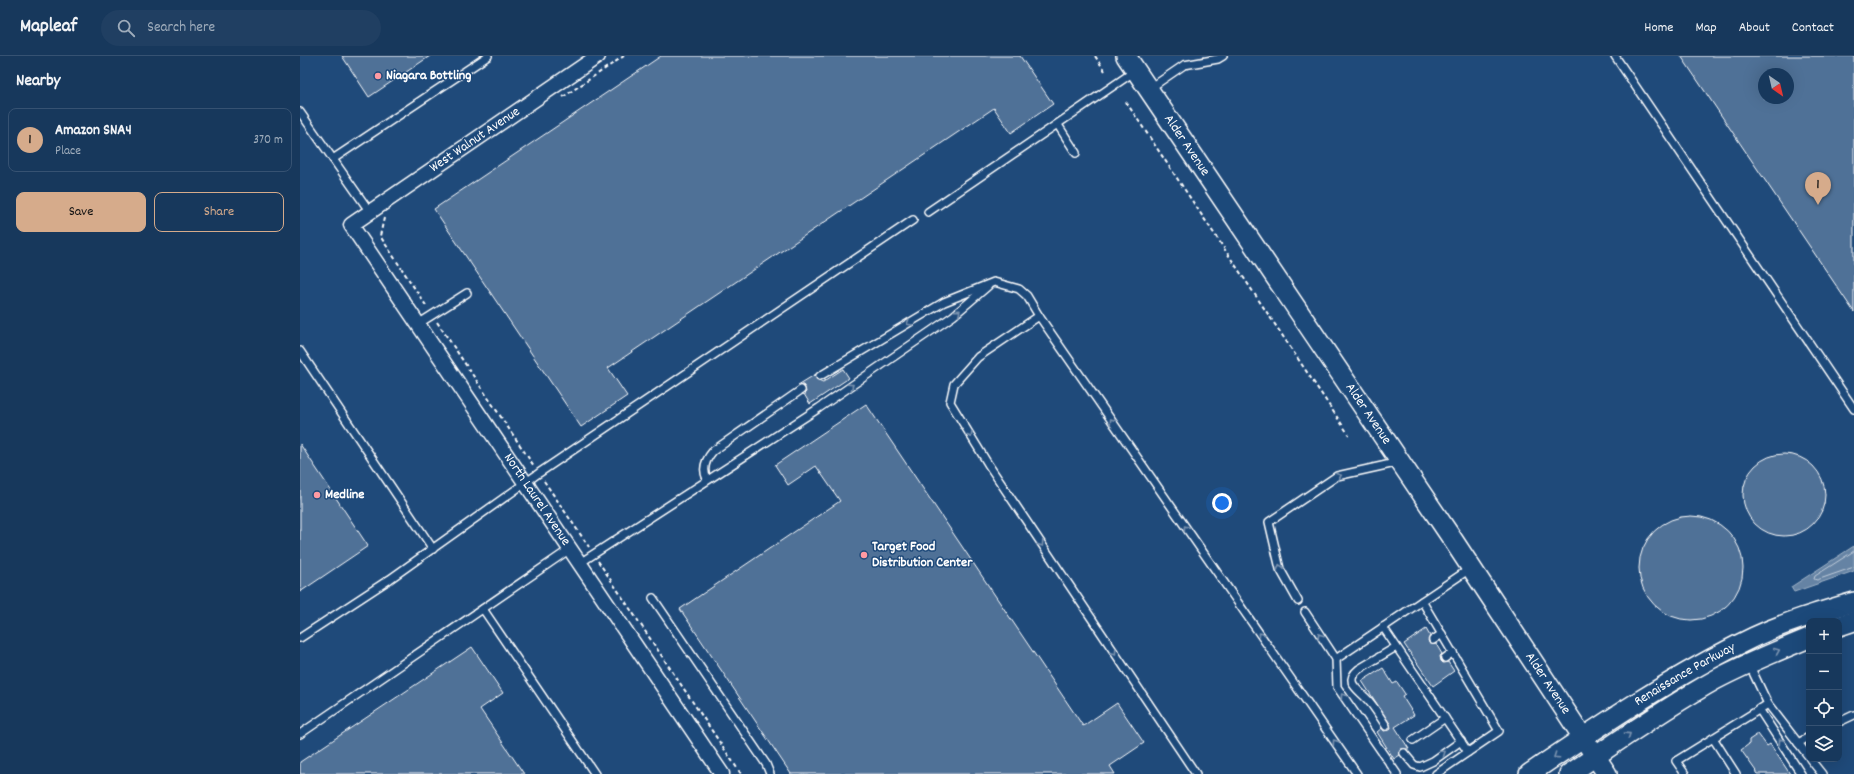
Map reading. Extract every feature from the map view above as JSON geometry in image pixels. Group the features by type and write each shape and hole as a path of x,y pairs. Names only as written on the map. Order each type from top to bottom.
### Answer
{"main road":[{"name":"Alder Avenue","path":"1130,63 1400,462 1607,774"},
{"name":"Renaissance Parkway","path":"1530,774 1646,697 1754,637 1795,620 1854,602"},
{"path":"1842,625 1854,621"},
{"name":"Renaissance Parkway","path":"1570,774 1715,680 1806,639"}],"street":[{"name":"West Walnut Avenue","path":"351,225 598,56"},
{"name":"North Laurel Avenue","path":"351,225 722,774"}],"lane":[{"path":"333,159 488,56"},
{"path":"1148,90 1184,65 1218,59 1223,56"},
{"path":"1615,56 1854,409"},
{"path":"928,212 1058,124 1130,63"},
{"path":"300,112 370,212"},
{"path":"1058,124 1076,153"},
{"path":"300,638 433,549 539,473 913,220"},
{"path":"580,563 707,479 819,408 953,316 994,282"},
{"path":"820,376 944,302 994,282 1019,289 1027,296 1039,316 1357,774"},
{"path":"418,324 467,293"},
{"path":"1039,316 978,357 954,384 950,402 988,464 1196,774"},
{"path":"300,351 433,549"},
{"path":"707,479 705,475 705,464 713,451 801,390"},
{"path":"1298,601 1280,569 1269,522 1337,476 1400,462"},
{"path":"300,734 570,549"},
{"path":"1336,659 1471,568"},
{"path":"653,598 766,764 770,774"},
{"path":"1422,601 1499,731 1436,774"},
{"path":"483,609 595,774"},
{"path":"1305,612 1336,659 1337,687 1397,774"},
{"path":"1383,627 1468,752"},
{"path":"1433,640 1442,634"},
{"path":"1386,726 1365,697 1355,689 1353,678 1354,673 1396,647"},
{"path":"1445,658 1453,652"},
{"path":"1404,659 1411,654"},
{"path":"1749,664 1768,704 1806,753"},
{"path":"1417,677 1424,672"},
{"path":"1685,774 1676,761 1768,704"},
{"path":"1759,709 1797,765 1801,774"},
{"path":"1842,721 1854,715"},
{"path":"1413,740 1445,718"},
{"path":"1713,738 1736,774"},
{"path":"1798,743 1806,739"},
{"path":"1404,753 1414,765 1420,767 1432,761 1461,741"},
{"path":"1813,762 1822,774"}],"path":[{"path":"559,100 624,56"},
{"path":"1095,56 1105,71"},
{"path":"1126,102 1349,435"},
{"path":"384,218 380,236 741,774"}],"water":[{"path":"1854,546 1854,571 1794,592 1791,587"}],"building":[{"name":"Niagara Bottling","path":"342,56 430,56 369,97"},
{"path":"661,56 1020,56 1053,104 1011,133 994,108 608,368 627,396 581,427 434,209"},
{"path":"1681,56 1854,56 1854,312"},
{"path":"843,369 849,378 810,404 804,394 806,392 805,388 803,385 798,385 816,374 816,379 823,382"},
{"name":"Target Food Distribution Center","path":"866,404 1083,726 1117,703 1144,743 1110,766 1115,774 791,774 680,609 840,501 816,466 788,485 775,465"},
{"name":"Medline","path":"300,444 368,546 300,592"},
{"path":"1784,454 1800,457 1813,466 1822,479 1825,495 1822,511 1813,524 1800,533 1784,536 1768,533 1755,524 1746,511 1743,495 1746,479 1755,466 1768,457"},
{"path":"1691,516 1711,520 1728,531 1739,548 1743,568 1739,588 1728,605 1711,616 1691,620 1671,616 1654,605 1643,588 1639,568 1643,548 1654,531 1671,520"},
{"path":"1426,629 1430,636 1428,640 1429,643 1436,644 1442,654 1440,656 1441,661 1443,663 1448,662 1454,671 1433,686 1404,644"},
{"path":"472,647 503,693 480,709 524,774 300,774 300,762"},
{"path":"1383,668 1393,684 1397,682 1405,694 1402,696 1414,715 1395,727 1409,749 1401,749 1399,752 1400,755 1394,759 1377,732 1382,728 1384,731 1388,730 1391,728 1390,724 1362,681"},
{"path":"1758,734 1767,746 1770,744 1790,774 1758,774 1741,750 1749,744 1749,740"}],"place":[{"name":"Niagara Bottling","path":"378,76"},
{"name":"Amazon SNA4","path":"1818,205"},
{"name":"Medline","path":"317,495"},
{"name":"Target Food Distribution Center","path":"864,555"}]}
